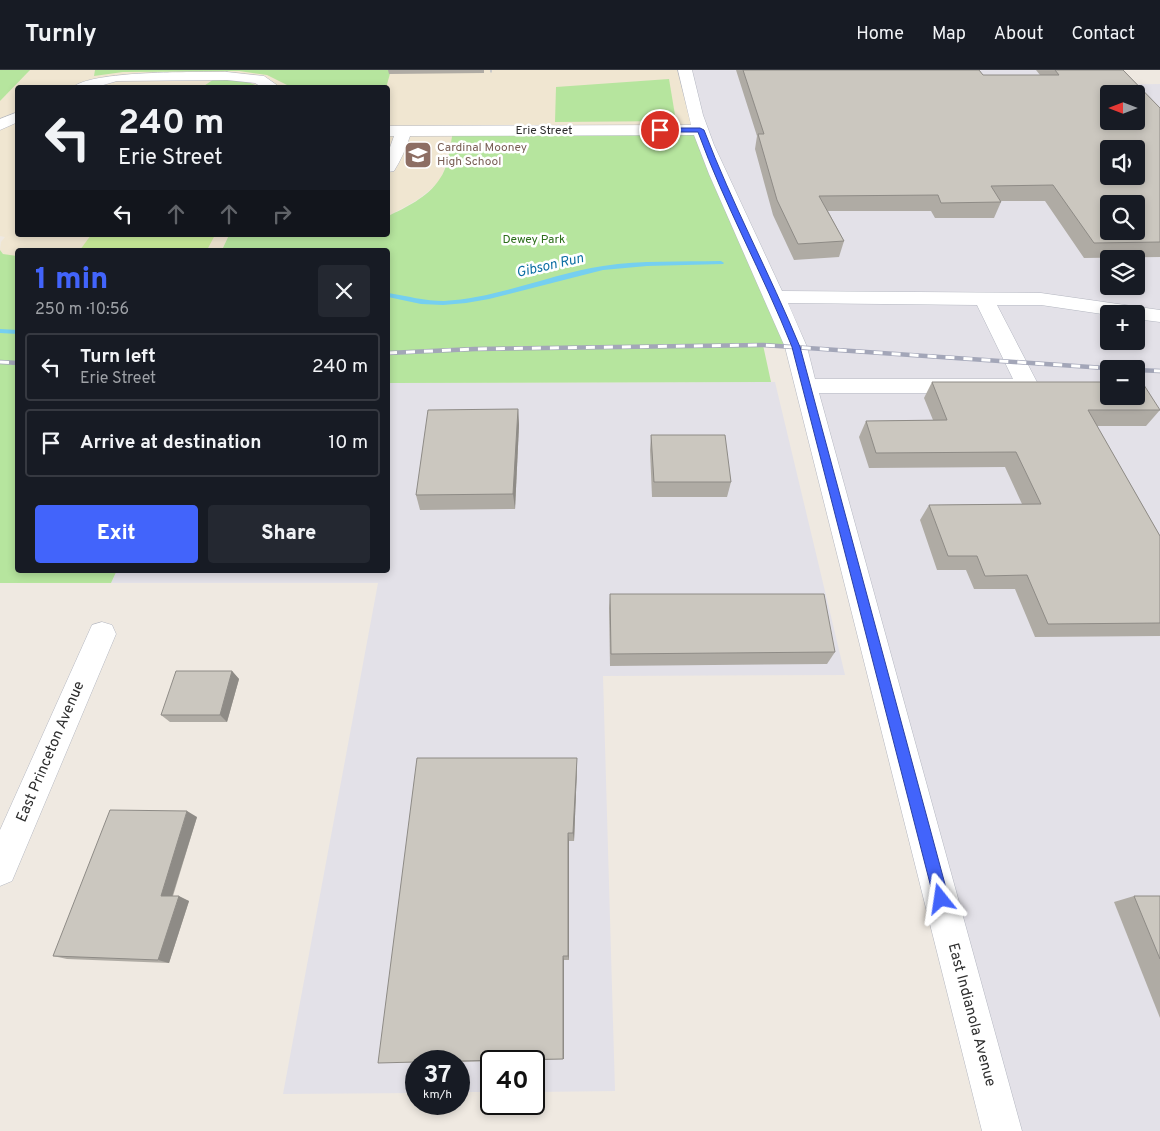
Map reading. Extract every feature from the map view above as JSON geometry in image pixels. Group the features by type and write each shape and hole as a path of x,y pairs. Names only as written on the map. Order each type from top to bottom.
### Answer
{"street":[{"name":"East Indianola Avenue","path":"685,70 700,130 713,163 776,296 796,347 1002,1131"},
{"path":"86,85 117,77 227,76 259,79 269,85"},
{"path":"0,125 15,118"},
{"name":"Erie Street","path":"390,131 700,130"},
{"path":"0,131 15,131"},
{"path":"390,163 398,149 404,131"},
{"path":"776,296 1041,299 1160,316"},
{"path":"807,386 1028,386 984,298"},
{"name":"East Princeton Avenue","path":"0,869 102,634"}],"shaded area":[{"name":"Cardinal Mooney High School","path":"0,70 685,70 701,130 445,168 440,180 431,189 417,200 390,215 390,85 15,85 15,237 228,237 223,248 15,248 15,256 10,256 3,254 0,250 1,242 5,237 0,236"},
{"path":"685,70 1075,70 1089,85 1160,84 1160,1131 1002,1131 806,381 713,163"},
{"path":"775,382 845,675 603,676 615,1091 545,1092 545,1050 480,1050 480,1092 470,1092 470,1050 405,1050 405,1093 283,1094 378,583 111,583 116,573 390,573 390,383"}],"green space":[{"path":"0,70 30,70 15,85 0,101"},
{"path":"95,70 391,70 387,85 287,85 267,75 239,71 123,72 94,76"},
{"path":"214,79 245,81 256,85 205,85"},
{"path":"669,79 676,121 555,122 556,87"},
{"name":"Dewey Park","path":"701,130 796,347 763,345 771,382 390,383 390,248 223,248 228,237 390,237 390,215 423,197 442,175 449,156 453,131"},
{"path":"90,237 214,237 208,248 81,248"},
{"path":"0,250 3,254 15,256 15,573 116,573 111,583 0,583"}],"building":[{"path":"743,70 979,70 983,75 1059,75 1055,70 1123,70 1138,85 1100,85 1100,130 1145,130 1145,93 1160,108 1160,242 1094,243 1053,185 991,186 1001,202 941,203 938,195 819,196 844,241 798,244 777,200 758,134 764,134"},
{"path":"932,382 1100,382 1100,405 1145,405 1145,387 1160,410 1088,410 1160,536 1160,623 1048,624 1027,575 985,576 977,556 948,556 929,505 1041,504 1016,452 876,453 866,421 947,420"},
{"path":"518,409 513,494 416,495 428,410"},
{"path":"651,435 725,435 731,482 654,482"},
{"path":"610,594 824,594 835,652 611,654"},
{"path":"176,671 232,671 220,715 161,715"},
{"path":"417,758 577,758 573,833 568,833 568,956 563,956 563,1059 545,1059 545,1050 480,1050 480,1061 470,1061 470,1050 405,1050 405,1062 378,1063"},
{"path":"110,810 187,811 161,896 179,896 158,960 53,956"},
{"path":"1134,896 1160,896 1160,959"}],"waterway":[{"name":"Gibson Run","path":"390,295 421,302 466,301 603,268 647,264 721,263"},
{"name":"Gibson Run","path":"0,331 15,332"}],"railway":[{"path":"390,353 475,349 763,345 1100,368"},
{"path":"0,362 15,363"},
{"path":"1145,370 1160,371"}],"place":[{"name":"Cardinal Mooney High School","path":"418,155"}],"route":[{"path":"660,130 700,130 713,163 776,296 796,347 941,899"}]}
